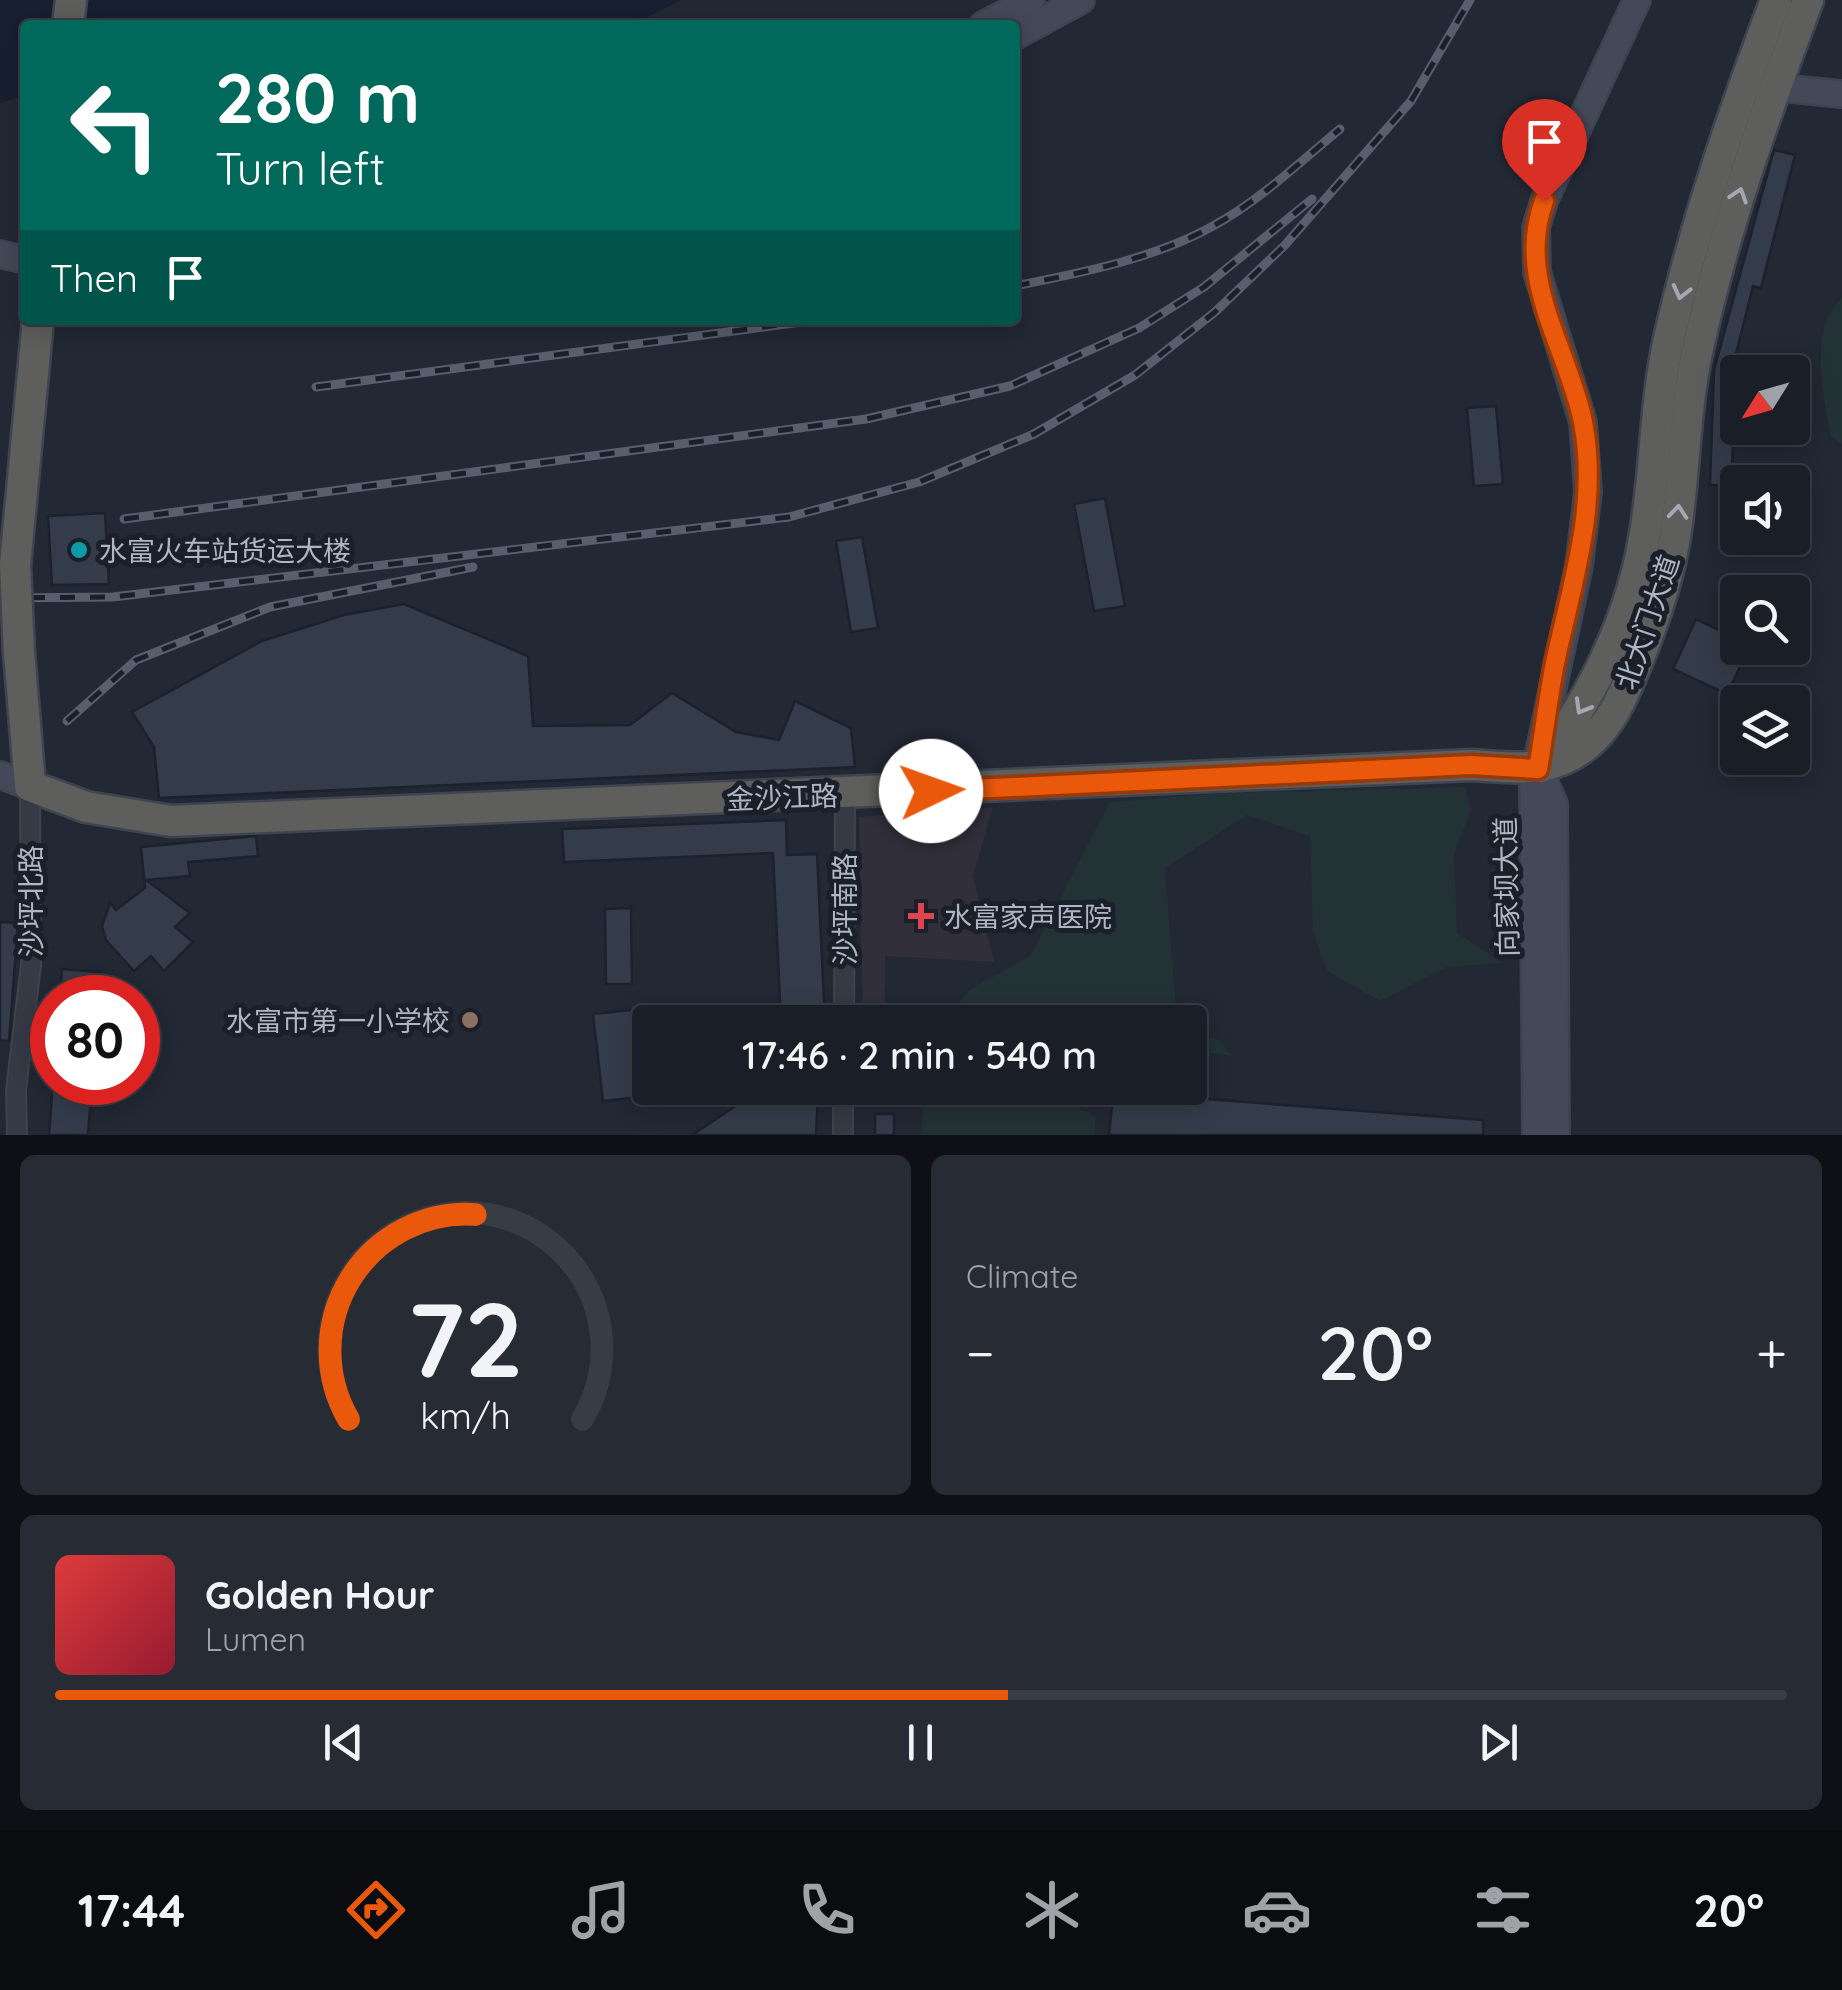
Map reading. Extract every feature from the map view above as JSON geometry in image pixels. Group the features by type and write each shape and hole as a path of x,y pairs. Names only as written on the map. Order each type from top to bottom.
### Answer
{"highway":[{"name":"北大门大道","path":"1538,769 1578,750 1606,723 1625,691 1658,608 1675,537 1684,423 1698,348 1733,215 1776,0"},
{"name":"北大门大道","path":"1760,86 1808,0"},
{"path":"30,786 15,565 37,325"},
{"name":"金沙江路","path":"30,786 105,812 189,821 1471,765 1538,769"}],"main road":[{"path":"993,20 1031,0"},
{"path":"1020,33 1081,0"},
{"path":"1538,769 1556,662 1580,566 1588,468 1578,400 1539,284 1536,228 1554,178 1637,0"},
{"path":"1760,86 1842,94"},
{"name":"向家坝大道","path":"1536,1135 1533,780 1538,769"},
{"name":"向家坝大道","path":"1538,769 1554,804 1556,1135"},
{"path":"0,774 30,786"}],"street":[{"name":"沙坪北路","path":"17,1135 16,1090 31,965 30,786"},
{"name":"沙坪南路","path":"844,1005 845,795"},
{"path":"843,1105 843,1135"}],"shaded area":[{"path":"1842,299 1842,444 1831,436 1821,345 1831,312"},
{"path":"1466,787 1471,811 1454,854 1457,933 1503,963 1447,967 1380,1001 1327,971 1313,932 1310,836 1247,815 1165,868 1176,1005 957,1005 969,990 1030,956 1110,802 1226,793"},
{"name":"水富家声医院","path":"993,807 973,876 994,962 885,956 885,1005 863,1005 859,817"},
{"path":"1207,1037 1220,1040 1231,1056 1207,1052"},
{"path":"924,1105 1072,1105 1096,1116 1094,1135 921,1135"}],"water":[{"path":"0,0 681,0 642,20 20,20 20,97 0,103"}],"building":[{"path":"1774,150 1795,155 1761,288 1753,286 1736,355 1720,355 1720,445 1733,445 1732,465 1720,465 1720,485 1710,485 1714,370"},
{"path":"1496,406 1503,484 1474,486 1467,408"},
{"path":"1105,498 1125,606 1094,611 1074,504"},
{"name":"水富火车站货运大楼","path":"105,513 109,584 52,585 48,516"},
{"path":"862,537 878,628 851,632 836,541"},
{"path":"404,604 528,656 533,726 630,725 672,693 736,732 779,740 795,701 851,728 855,767 159,798 154,747 132,712 262,641 344,615"},
{"path":"1696,619 1720,630 1720,665 1741,665 1731,685 1720,685 1720,691 1673,669"},
{"path":"786,820 787,855 817,854 824,1005 780,1005 773,853 564,862 562,829"},
{"path":"256,836 258,856 188,862 190,876 146,880 190,913 175,927 193,942 164,971 151,956 134,971 106,940 102,926 110,903 116,910 145,888 141,847"},
{"path":"631,908 632,984 606,984 605,909"},
{"path":"0,922 18,923 9,1041 0,1040"},
{"path":"62,969 100,972 100,975 62,975"},
{"path":"631,1010 632,1098 603,1101 593,1014"},
{"path":"1207,1099 1483,1120 1483,1135 1109,1135 1112,1106 1099,1105 1207,1105"},
{"path":"51,1105 90,1105 88,1135 49,1135"},
{"path":"737,1105 818,1105 816,1135 692,1135"},
{"path":"875,1114 894,1114 894,1135 875,1135"}],"railway":[{"path":"0,598 113,597 789,517 919,482 1034,434 1135,375 1215,312 1285,245 1411,101 1470,0"},
{"path":"1020,285 1116,264 1190,238 1246,205 1340,129"},
{"path":"124,519 866,419 1010,386 1139,328 1204,287 1312,199"},
{"path":"316,387 779,325"},
{"path":"67,721 136,660 270,607 473,567"}],"place":[{"name":"水富火车站货运大楼","path":"79,550"},
{"name":"水富家声医院","path":"921,916"},
{"name":"水富市第一小学校","path":"470,1020"}],"route":[{"path":"931,791 1471,765 1538,769 1556,662 1580,566 1588,492 1586,444 1578,400 1546,311 1537,272 1536,228 1544,201"}]}
